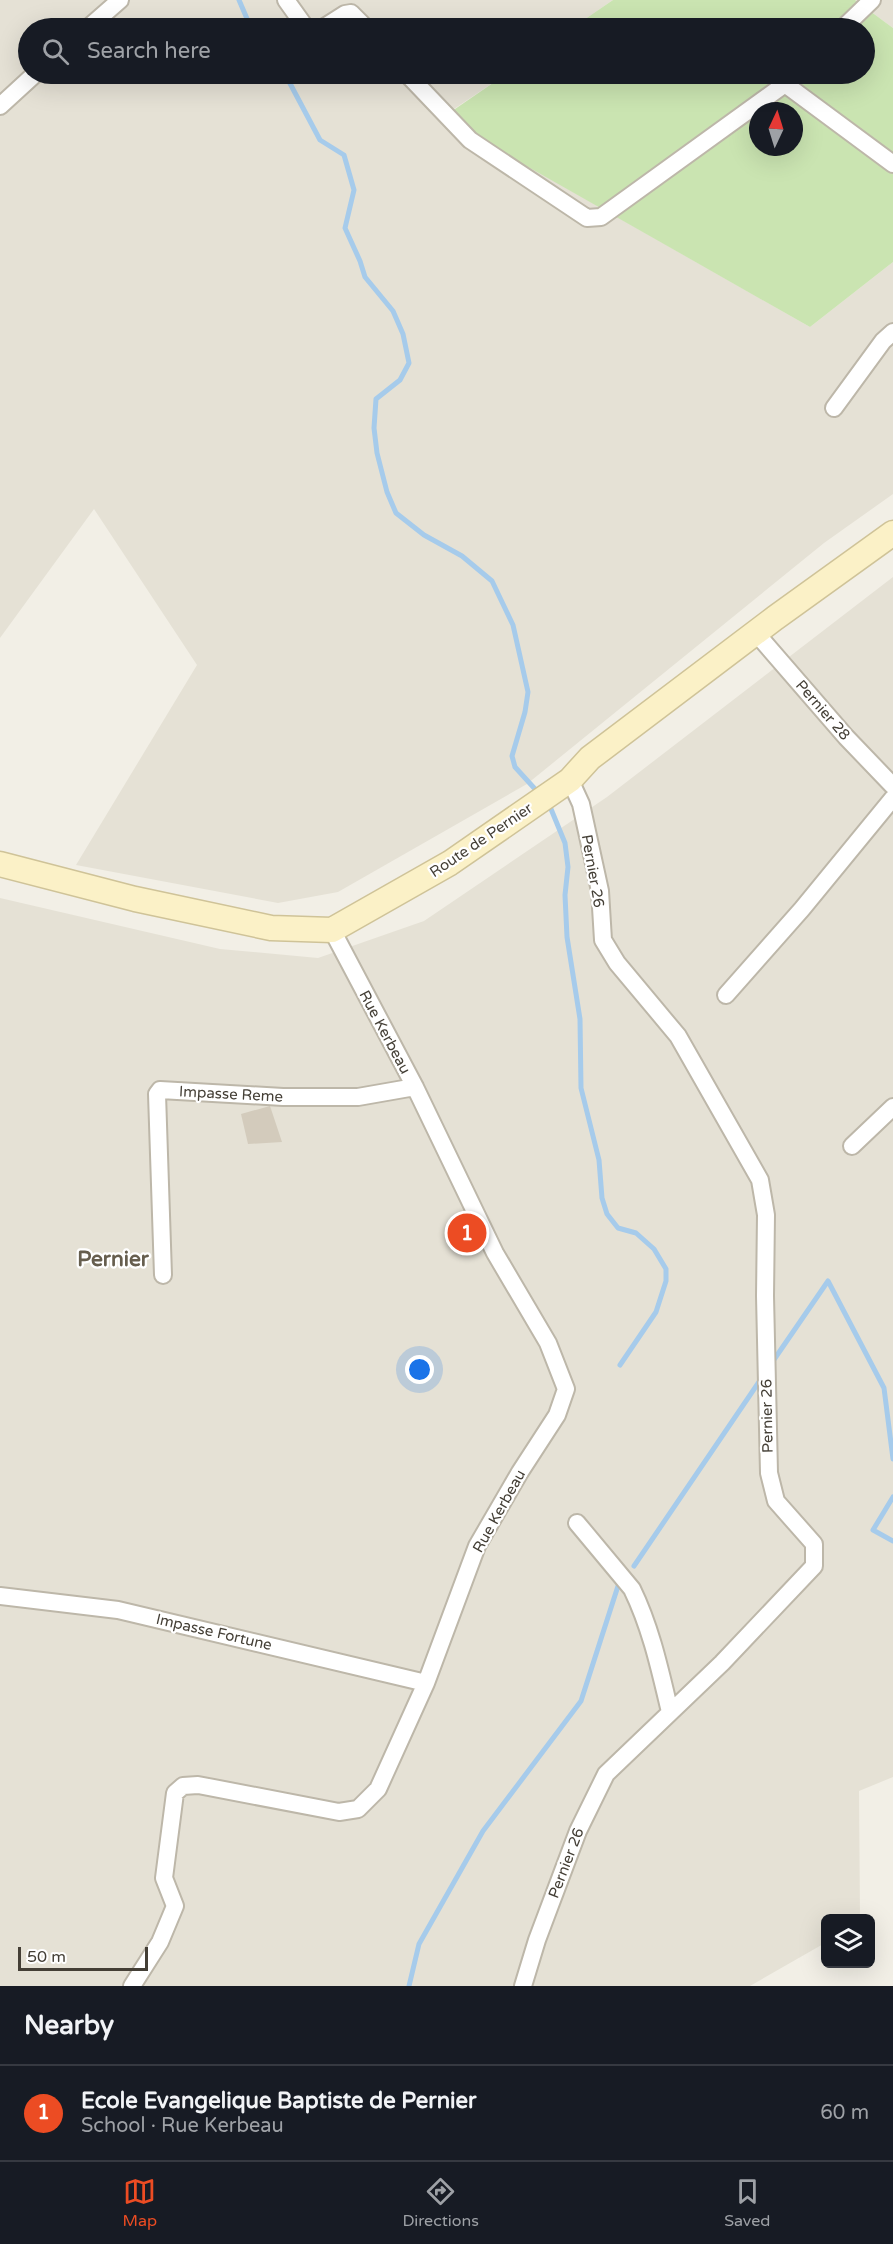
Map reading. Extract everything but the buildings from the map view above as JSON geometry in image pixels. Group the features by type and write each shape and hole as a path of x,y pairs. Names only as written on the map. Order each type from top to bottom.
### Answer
{"street":[{"path":"99,18 120,0"},
{"path":"286,0 299,18"},
{"path":"853,18 872,0"},
{"path":"339,18 351,13 356,18"},
{"path":"0,106 24,84"},
{"path":"417,84 470,140 587,218 601,217 784,84"},
{"path":"797,84 893,164"},
{"path":"834,408 883,341 893,332"},
{"name":"Route de Pernier","path":"332,930 450,863 570,780 590,758 893,533"},
{"name":"Pernier 28","path":"756,633 893,786"},
{"name":"Pernier 26","path":"523,1986 537,1940 578,1831 606,1774 729,1656 814,1566 814,1544 776,1501 768,1473 766,1215 760,1180 678,1036 617,963 603,940 600,891 581,804 570,780"},
{"path":"726,995 802,909 893,798"},
{"path":"0,864 135,899 271,928 332,930"},
{"name":"Rue Kerbeau","path":"132,1986 160,1942 175,1906 164,1878 175,1793 183,1786 198,1785 339,1812 358,1809 378,1789 426,1683 477,1546 556,1415 566,1389 548,1343 495,1253 415,1087 332,930"},
{"name":"Impasse Reme","path":"163,1275 157,1094 159,1090 284,1097 358,1097 415,1087"},
{"path":"852,1146 893,1107"},
{"path":"577,1523 625,1581 637,1600 653,1643 670,1712"},
{"name":"Impasse Fortune","path":"0,1596 118,1610 426,1683"}],"shaded area":[{"path":"0,0 613,0 587,18 18,18 18,84 491,84 442,117 810,327 893,262 893,494 824,543 527,784 338,892 278,903 76,865 197,665 94,509 0,638"},
{"path":"855,0 893,0 893,28"},
{"path":"893,577 893,1777 859,1791 860,1914 821,1914 821,1945 750,1986 0,1986 0,898 220,949 318,958 424,921 607,797"}],"green space":[{"path":"613,0 855,0 893,28 893,262 810,327 442,118 491,84 875,84 875,18 587,18"}],"waterway":[{"path":"239,0 247,18"},
{"path":"290,84 320,140 344,155 354,190 345,228 365,277 393,311 403,334 409,363 400,380 376,399 374,428 377,453 387,492 396,513 424,535 462,556 492,581 513,625 528,692 525,712 512,756 515,767 535,789"},
{"path":"551,809 565,843 568,867 565,895 567,937 580,1019 581,1088 599,1160 602,1198 607,1214 618,1228 636,1233 654,1249 666,1269 666,1281 656,1312 620,1365"},
{"path":"771,1364 828,1281 884,1388 893,1459"},
{"path":"634,1566 763,1376"},
{"path":"893,1497 873,1530 893,1541"},
{"path":"409,1986 419,1944 483,1831 581,1701 618,1586"}],"place":[{"name":"Ecole Evangelique Baptiste de Pernier","path":"467,1233"}],"district":[{"name":"Pernier","path":"113,1259"}]}
